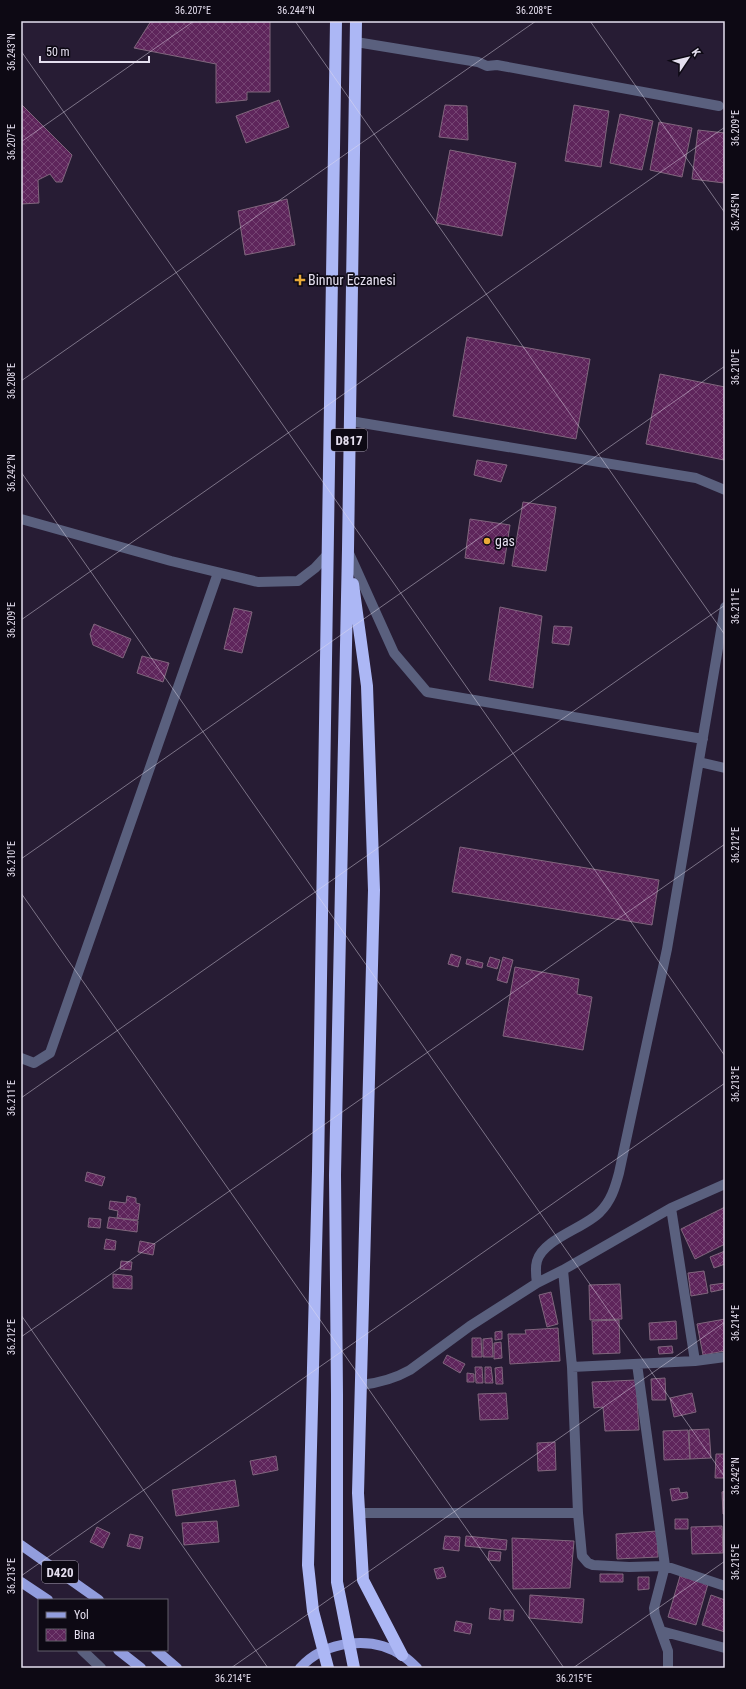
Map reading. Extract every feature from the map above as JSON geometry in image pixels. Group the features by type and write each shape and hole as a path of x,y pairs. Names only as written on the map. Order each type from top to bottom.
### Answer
{"highway":[{"name":"D817","path":"328,1668 312,1611 308,1565 318,1171 336,21"},
{"name":"D817","path":"354,1668 337,1582 335,1176 348,549 356,21"},
{"path":"348,549 368,686 374,890 358,1493 363,1580 402,1655"}],"main road":[{"name":"D420","path":"21,1545 98,1599"},
{"name":"D420","path":"21,1582 46,1599"},
{"path":"300,1668 306,1662 328,1649 353,1643 378,1645 402,1655 418,1668"},
{"path":"119,1651 141,1668"},
{"path":"157,1651 177,1668"}],"street":[{"path":"356,42 478,62 486,66 497,65 719,106"},
{"path":"350,421 696,478 725,490"},
{"path":"21,519 171,561 258,582 298,581 316,568 328,554"},
{"path":"348,549 394,653 427,692 703,739"},
{"path":"21,1058 34,1063 50,1053 218,573"},
{"path":"537,1282 537,1261 540,1254 554,1242 600,1213 608,1203 615,1190 633,1113 667,950 725,607"},
{"path":"699,762 725,768"},
{"path":"361,1385 382,1382 397,1377 410,1370 470,1326 537,1282 562,1270 671,1208 725,1184"},
{"path":"671,1208 694,1361"},
{"path":"562,1270 572,1368 578,1513 582,1556 588,1563 602,1566 665,1566 725,1586"},
{"path":"572,1368 694,1361 725,1357"},
{"path":"637,1364 665,1566 654,1608 668,1651 668,1668"},
{"path":"360,1513 578,1513"},
{"path":"661,1630 725,1648"},
{"path":"83,1651 101,1668"}],"building":[{"path":"151,21 270,21 270,92 247,92 247,100 216,103 216,64 134,48"},
{"path":"279,100 289,127 246,143 236,116"},
{"path":"21,104 72,155 62,182 56,182 50,174 38,180 39,203 21,204"},
{"path":"445,105 467,106 468,140 439,137"},
{"path":"574,105 609,111 601,167 565,161"},
{"path":"620,114 653,121 642,170 610,163"},
{"path":"659,122 692,128 682,177 650,170"},
{"path":"698,130 725,133 724,183 692,179"},
{"path":"450,150 516,163 502,236 436,223"},
{"path":"287,199 295,245 245,255 238,211"},
{"path":"467,337 590,359 576,439 453,416"},
{"path":"660,374 725,387 724,460 646,444"},
{"path":"477,460 507,465 501,482 474,475"},
{"path":"523,502 556,507 546,571 512,566"},
{"name":"gas","path":"470,519 510,525 504,564 465,558"},
{"path":"500,607 542,616 533,688 489,680"},
{"path":"234,608 252,612 242,653 224,649"},
{"path":"94,624 131,639 123,658 93,645 90,634"},
{"path":"554,626 572,627 569,645 552,643"},
{"path":"142,656 169,663 163,682 137,673"},
{"path":"460,847 659,880 652,925 452,892"},
{"path":"451,954 461,957 458,967 448,964"},
{"path":"490,957 500,960 497,969 487,966"},
{"path":"503,957 513,960 507,983 497,980"},
{"path":"467,959 483,963 482,968 466,964"},
{"path":"515,967 579,979 577,994 592,997 583,1050 503,1036"},
{"path":"87,1172 105,1177 102,1186 85,1181"},
{"path":"127,1196 136,1198 136,1203 140,1204 138,1220 117,1218 118,1211 109,1209 110,1201 126,1203"},
{"path":"725,1207 725,1244 695,1259 681,1229"},
{"path":"109,1217 138,1221 137,1232 107,1228"},
{"path":"89,1218 101,1219 100,1228 88,1227"},
{"path":"106,1239 116,1241 115,1250 104,1249"},
{"path":"140,1241 155,1244 153,1255 138,1252"},
{"path":"725,1251 725,1264 714,1268 710,1257"},
{"path":"121,1261 132,1262 131,1270 120,1269"},
{"path":"704,1271 708,1293 691,1296 688,1273"},
{"path":"113,1274 132,1276 132,1289 113,1288"},
{"path":"725,1283 725,1289 711,1292 710,1285"},
{"path":"620,1284 622,1319 590,1320 589,1285"},
{"path":"551,1292 558,1324 547,1327 539,1295"},
{"path":"725,1319 725,1351 703,1355 697,1324"},
{"path":"619,1320 620,1353 593,1354 592,1321"},
{"path":"676,1321 677,1339 650,1340 649,1323"},
{"path":"558,1328 560,1361 510,1364 508,1334 526,1334 525,1330"},
{"path":"502,1331 502,1339 495,1340 495,1332"},
{"path":"472,1338 481,1338 482,1357 472,1357"},
{"path":"492,1338 493,1357 483,1357 483,1339"},
{"path":"501,1342 502,1358 494,1359 494,1343"},
{"path":"672,1346 673,1353 659,1354 658,1347"},
{"path":"447,1355 465,1364 460,1373 443,1363"},
{"path":"475,1367 482,1367 483,1383 476,1383"},
{"path":"485,1367 491,1367 493,1383 485,1383"},
{"path":"502,1367 503,1384 496,1384 495,1368"},
{"path":"467,1373 474,1374 474,1382 467,1382"},
{"path":"665,1378 666,1400 652,1400 651,1379"},
{"path":"636,1380 639,1430 605,1431 603,1407 594,1408 592,1382"},
{"path":"506,1393 508,1419 480,1420 478,1394"},
{"path":"692,1393 696,1412 674,1417 670,1398"},
{"path":"709,1429 711,1458 690,1459 689,1430"},
{"path":"688,1430 690,1459 664,1460 663,1431"},
{"path":"555,1442 556,1470 538,1471 537,1443"},
{"path":"716,1454 725,1454 725,1478 715,1478"},
{"path":"276,1456 278,1470 253,1475 250,1461"},
{"path":"235,1480 239,1506 176,1516 172,1490"},
{"path":"679,1488 680,1493 687,1492 688,1498 672,1501 670,1489"},
{"path":"725,1491 725,1514 723,1514 722,1492"},
{"path":"675,1519 688,1519 688,1529 675,1529"},
{"path":"217,1521 219,1542 184,1545 182,1523"},
{"path":"722,1526 723,1553 692,1554 691,1527"},
{"path":"97,1527 110,1533 103,1548 90,1542"},
{"path":"657,1531 658,1557 617,1559 616,1534"},
{"path":"130,1534 143,1537 140,1549 127,1546"},
{"path":"445,1536 460,1537 459,1551 443,1549"},
{"path":"466,1536 507,1540 506,1550 465,1546"},
{"path":"512,1538 574,1541 570,1588 513,1589"},
{"path":"489,1551 501,1552 500,1561 488,1560"},
{"path":"443,1567 446,1577 437,1579 434,1569"},
{"path":"600,1574 623,1574 623,1582 600,1582"},
{"path":"680,1576 708,1584 696,1625 668,1617"},
{"path":"638,1577 649,1577 649,1589 638,1590"},
{"path":"530,1595 584,1599 582,1623 529,1618"},
{"path":"711,1595 725,1600 725,1632 702,1625"},
{"path":"490,1608 501,1610 500,1620 489,1619"},
{"path":"504,1610 514,1610 513,1621 504,1620"},
{"path":"456,1621 472,1624 470,1634 454,1631"}],"place":[{"name":"Binnur Eczanesi","path":"300,280"},
{"name":"gas","path":"487,541"}]}
